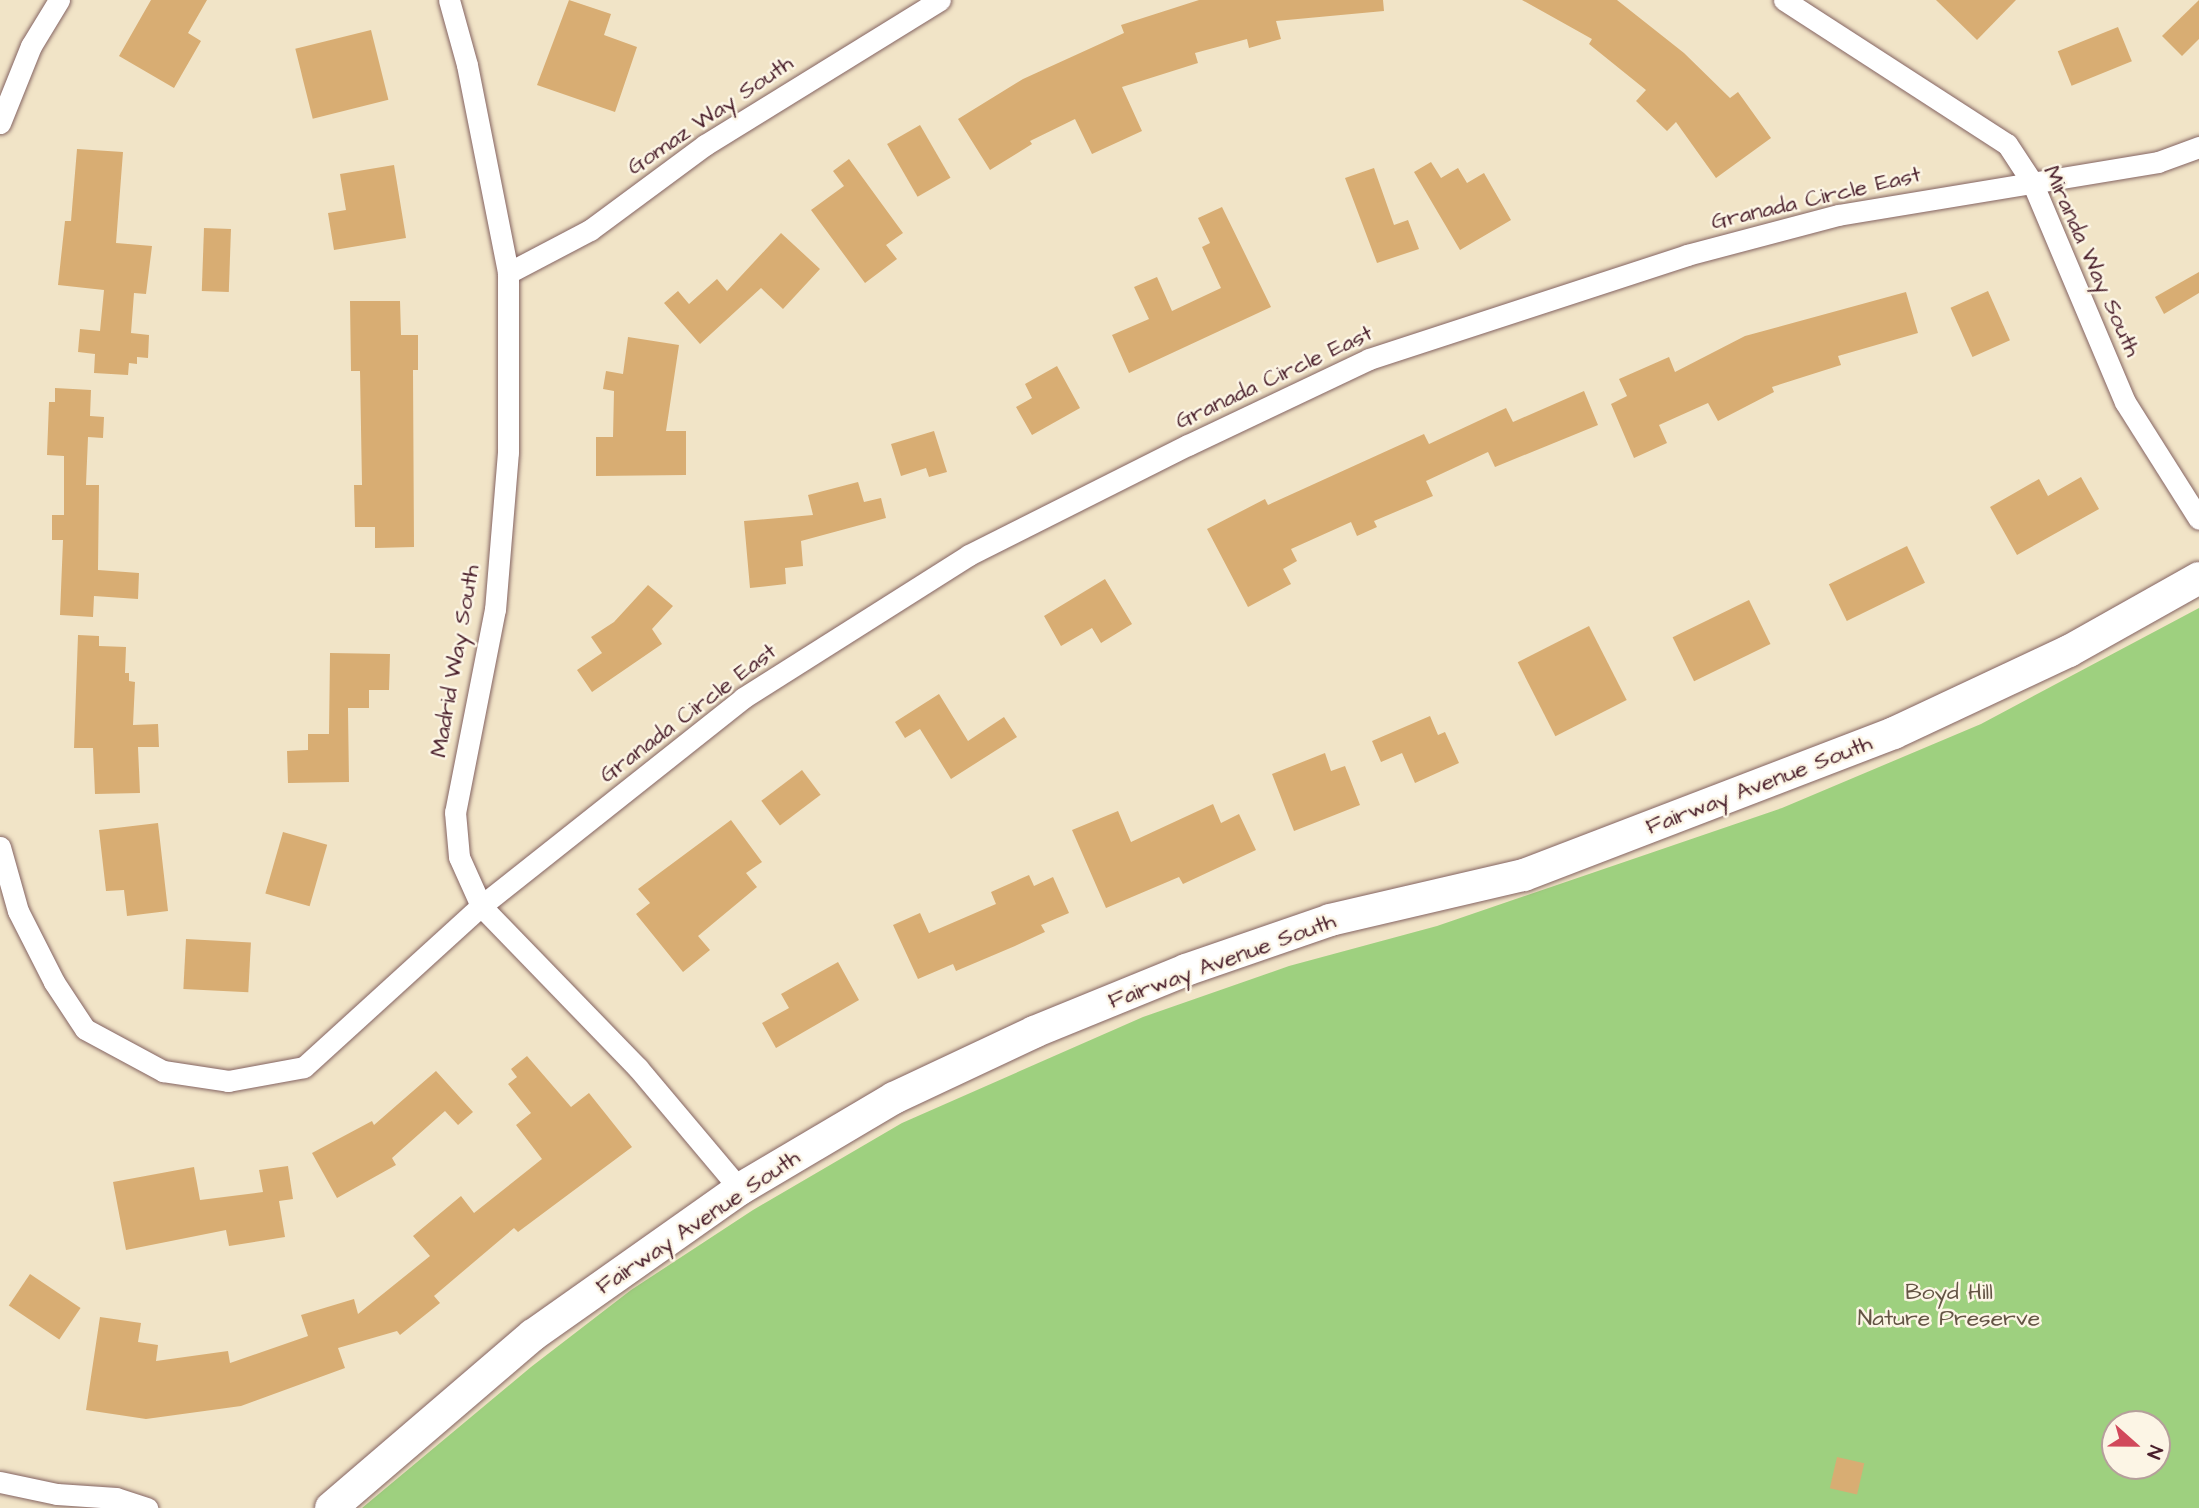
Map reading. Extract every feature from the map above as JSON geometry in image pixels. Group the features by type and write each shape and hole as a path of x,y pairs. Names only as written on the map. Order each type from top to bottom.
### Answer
{"street":[{"path":"0,123 31,46 59,0"},
{"name":"Madrid Way South","path":"449,0 467,65 508,273 508,452 495,610 454,812 459,857 481,906 638,1068 740,1189"},
{"name":"Gomaz Way South","path":"508,273 590,230 705,145 940,0"},
{"name":"Miranda Way South","path":"1784,0 2007,144 2032,182 2125,402 2199,519"},
{"name":"Granada Circle East","path":"0,847 18,911 54,982 85,1029 163,1070 228,1081 304,1067 481,906 743,698 969,555 1369,359 1700,251 1838,215 2158,162 2199,147"},
{"name":"Fairway Avenue South","path":"331,1508 533,1335 740,1189 894,1098 1034,1032 1186,970 1330,920 1524,875 1894,733 2069,651 2199,578"},
{"path":"0,1482 57,1494 116,1499 147,1508"}],"green space":[{"name":"Boyd Hill Nature Preserve","path":"2199,608 2199,1508 362,1508 531,1367 631,1290 753,1210 902,1123 1143,1017 1289,966 1437,926 1782,808 1981,724"}],"building":[{"path":"151,0 207,0 188,33 201,41 174,88 119,56"},
{"path":"569,0 611,14 604,35 637,47 615,112 537,85"},
{"path":"1199,0 1383,0 1384,11 1276,21 1281,39 1249,48 1247,39 1195,53 1198,63 1122,87 1142,131 1092,154 1075,119 1030,141 1032,144 990,170 958,119 1023,79 1124,33 1121,25"},
{"path":"1522,0 1617,0 1684,53 1730,98 1738,92 1771,138 1716,178 1676,122 1667,131 1636,101 1646,90 1589,44 1592,39"},
{"path":"1936,0 2016,0 1977,40"},
{"path":"2199,0 2199,39 2182,56 2162,36"},
{"path":"2118,27 2132,61 2072,86 2058,51"},
{"path":"371,30 388,100 313,119 295,49"},
{"path":"920,125 950,178 918,197 887,144"},
{"path":"77,149 123,152 116,243 152,246 146,294 134,293 131,333 149,335 148,358 137,357 137,364 129,363 128,375 94,373 95,354 78,352 80,329 100,331 104,290 58,285 65,221 71,221"},
{"path":"849,159 903,233 886,245 897,259 865,283 811,210 844,186 833,171"},
{"path":"1431,162 1441,178 1458,168 1467,183 1484,173 1511,220 1460,250 1414,172"},
{"path":"394,165 406,238 334,250 328,213 346,210 340,174"},
{"path":"1374,168 1394,225 1408,220 1419,249 1377,263 1345,178"},
{"path":"1222,207 1271,307 1129,373 1112,335 1149,319 1134,287 1157,277 1172,311 1221,288 1202,247 1210,243 1198,218"},
{"path":"204,228 231,229 229,292 202,291"},
{"path":"781,233 820,269 783,309 761,288 700,344 664,303 678,291 689,304 717,279 727,291"},
{"path":"2199,272 2199,293 2164,314 2155,297"},
{"path":"1988,291 2010,340 1973,357 1951,308"},
{"path":"1906,292 1918,333 1838,356 1841,365 1772,387 1774,392 1718,421 1708,403 1659,425 1667,443 1634,458 1611,404 1627,396 1619,379 1669,357 1675,372 1745,336"},
{"path":"350,301 400,301 401,335 418,335 418,370 413,370 414,547 375,548 375,527 355,527 354,485 362,485 360,371 351,371"},
{"path":"628,337 679,345 666,431 686,431 686,475 596,476 596,437 613,437 614,391 603,389 606,371 623,374"},
{"path":"1057,366 1080,408 1032,435 1016,407 1032,398 1025,384"},
{"path":"55,388 91,390 90,416 104,417 103,438 88,437 86,485 99,485 98,570 139,573 138,599 94,596 93,617 60,615 63,540 52,540 52,515 64,515 64,456 47,455 49,402 55,402"},
{"path":"1584,391 1598,425 1495,467 1488,452 1426,481 1433,496 1374,521 1377,527 1357,536 1351,522 1291,549 1297,561 1283,569 1291,584 1248,607 1207,529 1265,499 1268,505 1424,434 1429,444 1506,408 1513,422"},
{"path":"934,431 947,472 929,477 926,468 901,476 891,444"},
{"path":"2081,477 2099,509 2017,555 1990,507 2039,479 2048,496"},
{"path":"858,482 864,502 881,498 886,518 801,541 803,566 785,568 786,584 750,588 744,521 813,515 808,495"},
{"path":"1907,546 1925,583 1847,621 1829,584"},
{"path":"1105,579 1132,624 1101,643 1092,628 1061,646 1044,616"},
{"path":"648,585 673,606 652,629 662,644 592,692 577,670 602,653 591,637 614,622"},
{"path":"1749,600 1770,644 1694,681 1673,637"},
{"path":"1589,626 1627,700 1555,736 1518,662"},
{"path":"78,635 99,636 99,646 126,647 125,673 129,673 129,681 135,682 133,725 158,724 159,747 138,747 140,793 95,794 93,748 74,748"},
{"path":"330,653 390,654 389,690 369,690 369,708 348,708 349,782 288,783 287,751 308,750 308,734 329,734"},
{"path":"939,694 968,741 1004,717 1017,737 951,779 920,729 905,738 895,722"},
{"path":"1430,716 1438,735 1445,732 1459,763 1415,783 1402,753 1381,762 1372,741"},
{"path":"1325,753 1331,771 1345,766 1360,805 1294,831 1272,774"},
{"path":"802,770 821,795 780,825 761,801"},
{"path":"1213,804 1221,823 1239,814 1256,850 1183,884 1179,877 1106,908 1072,830 1118,811 1131,842"},
{"path":"731,820 762,862 746,873 757,887 698,936 710,950 683,972 636,914 650,903 638,889"},
{"path":"158,823 168,911 127,916 124,890 106,891 99,830"},
{"path":"283,832 327,845 310,906 265,894"},
{"path":"1029,875 1034,886 1053,877 1069,913 1041,925 1045,932 1015,946 956,971 953,964 918,979 893,925 920,913 929,933 996,904 991,892"},
{"path":"186,939 251,942 248,992 183,989"},
{"path":"838,962 859,1000 776,1048 762,1023 789,1008 781,994"},
{"path":"527,1056 571,1107 589,1093 632,1147 518,1232 514,1228 434,1296 440,1303 400,1335 397,1331 338,1348 345,1368 241,1406 146,1419 86,1410 100,1317 141,1323 138,1342 158,1345 156,1361 228,1351 230,1363 308,1336 301,1315 354,1299 358,1314 430,1256 413,1236 461,1196 474,1213 542,1159 516,1125 531,1113 508,1084 517,1077 511,1069"},
{"path":"436,1071 473,1112 458,1125 445,1111 392,1158 396,1165 337,1198 312,1153 372,1121 374,1125"},
{"path":"288,1166 293,1199 279,1201 285,1237 229,1246 226,1230 126,1250 113,1182 194,1167 200,1200 263,1192 259,1170"},
{"path":"30,1274 81,1308 59,1340 9,1306"},
{"path":"1837,1457 1864,1463 1857,1494 1830,1488"}]}
